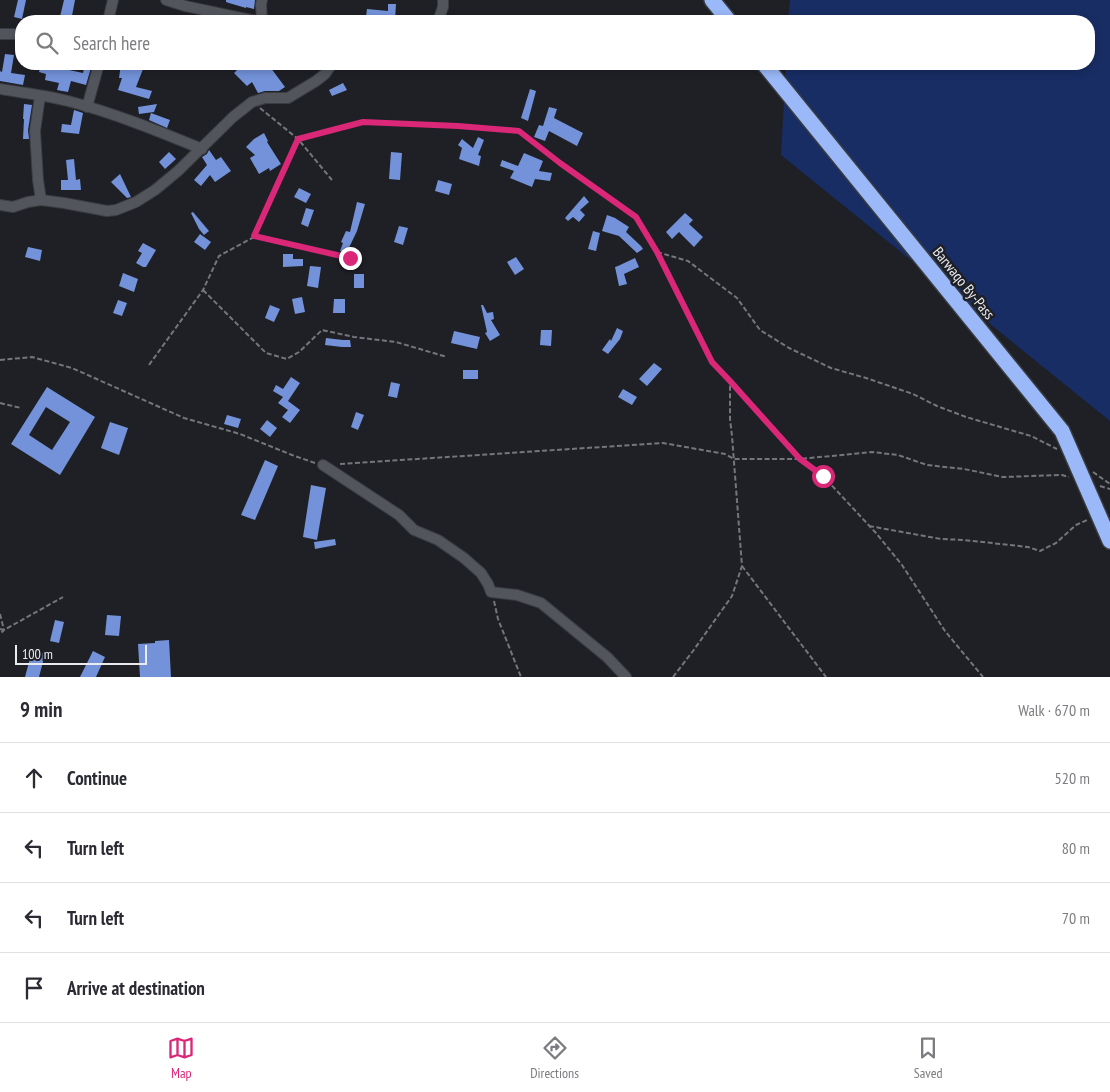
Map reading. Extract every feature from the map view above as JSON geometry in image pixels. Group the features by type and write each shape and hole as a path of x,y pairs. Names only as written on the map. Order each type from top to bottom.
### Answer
{"highway":[{"path":"712,0 724,15"},
{"name":"Barwaqo By-Pass","path":"769,70 1062,431 1110,542"}],"street":[{"path":"109,15 113,0"},
{"path":"166,0 228,15"},
{"path":"262,0 262,15"},
{"path":"440,15 443,0"},
{"path":"0,34 15,34"},
{"path":"87,106 97,70"},
{"path":"0,205 13,207 41,200 108,211 136,202 155,190 178,171 233,117 252,102 265,98 288,98 316,82 328,70"},
{"path":"0,89 87,106 130,120 202,149"},
{"path":"40,96 35,131 37,172 41,200"},
{"path":"323,465 400,515 414,530 438,540 464,558 481,573 491,592 517,595 542,603 607,657 626,677"}],"path":[{"path":"252,102 298,139 332,180"},
{"path":"298,139 363,122 519,131 560,163 636,217 657,252 712,362 800,459 823,476 869,526 902,565 945,631 983,677"},
{"path":"149,365 203,290 219,256 254,236 298,139"},
{"path":"254,236 350,258"},
{"path":"657,252 688,261 737,298 760,330 789,348 831,368 913,394 966,417 1031,436 1057,449 1110,484"},
{"path":"203,290 266,353 287,359 299,352 322,330 354,337 396,342 447,357"},
{"path":"0,360 32,357 72,368 184,418 240,434 323,465 663,444 725,454 734,459 800,459 872,452 898,455 927,465 964,469 1003,477 1062,476 1110,489"},
{"path":"673,677 732,596 742,566 730,419 730,381"},
{"path":"0,403 21,408"},
{"path":"869,526 941,539 1028,547 1040,551 1056,543 1076,524 1099,515"},
{"path":"742,566 826,677"},
{"path":"491,592 498,619 521,677"},
{"path":"0,634 63,597"},
{"path":"0,614 4,630"}],"shaded area":[{"path":"790,0 1110,0 1110,421 781,155 786,70 1095,70 1095,15 789,15"}],"building":[{"path":"18,0 26,0 23,15 15,15 14,17"},
{"path":"64,0 75,0 72,15 60,15"},
{"path":"226,0 255,0 254,9 229,3"},
{"path":"388,4 396,4 395,15 366,15 367,9 388,11"},
{"path":"5,54 14,55 11,73 25,75 23,85 0,81 0,71 2,72"},
{"path":"40,70 69,70 83,73 84,70 90,70 86,85 71,81 68,92 57,90 59,83 45,80 46,74 39,72"},
{"path":"120,70 143,70 136,87 152,91 149,99 118,90 122,78 119,78"},
{"path":"237,70 272,70 285,87 279,91 258,93 252,82 247,86 234,73"},
{"path":"343,83 347,90 332,96 329,90"},
{"path":"530,89 536,91 528,121 521,118"},
{"path":"24,104 32,105 28,130 29,139 23,139"},
{"path":"157,104 154,112 139,114 138,107"},
{"path":"549,107 557,109 554,118 583,133 577,146 549,131 545,141 534,137 539,125 543,126"},
{"path":"74,110 83,113 79,134 61,132 62,124 71,125"},
{"path":"151,113 170,120 167,128 149,120"},
{"path":"264,133 267,142 281,164 270,171 269,168 259,174 250,158 255,155 246,147"},
{"path":"478,137 484,140 478,155 481,156 479,166 459,159 462,148 458,145 462,139 473,148"},
{"path":"209,150 216,160 221,157 231,171 215,182 210,175 201,186 194,180 207,165 202,157"},
{"path":"169,152 176,159 165,169 159,162"},
{"path":"391,152 402,153 400,180 389,179"},
{"path":"524,153 543,161 539,171 552,173 550,181 535,179 532,187 510,178 514,171 500,166 502,160 518,166"},
{"path":"74,159 76,180 80,179 81,190 61,190 61,180 68,180 66,160"},
{"path":"120,174 131,197 127,198 111,182"},
{"path":"438,180 452,184 449,195 435,191"},
{"path":"299,188 311,194 306,203 294,197"},
{"path":"584,196 589,202 580,210 585,215 579,222 573,217 568,221 565,218"},
{"path":"357,202 365,204 357,231 346,254 340,251 343,243 341,242 346,231 350,232"},
{"path":"306,208 314,210 308,227 301,224"},
{"path":"193,212 209,231 204,235 191,213"},
{"path":"685,213 693,220 689,224 703,237 694,247 679,232 672,239 666,232"},
{"path":"607,215 629,227 626,232 643,249 637,253 619,236 602,231"},
{"path":"399,226 408,228 403,245 394,242"},
{"path":"593,231 600,233 596,251 588,249"},
{"path":"200,234 211,242 205,250 194,242"},
{"path":"143,243 156,250 146,267 136,263 142,253 138,251"},
{"path":"28,247 42,250 40,261 25,257"},
{"path":"283,254 293,254 293,259 303,259 303,266 283,267"},
{"path":"516,257 524,269 515,275 507,262"},
{"path":"635,258 639,267 624,274 627,284 619,286 615,267"},
{"path":"310,266 321,267 318,288 307,286"},
{"path":"123,273 138,279 134,292 119,286"},
{"path":"354,274 364,274 364,288 354,288"},
{"path":"302,297 305,312 295,314 292,299"},
{"path":"334,299 345,299 345,313 333,313"},
{"path":"118,300 127,303 122,316 113,313"},
{"path":"270,305 280,309 274,322 265,318"},
{"path":"481,305 483,305 487,313 493,312 494,319 491,320 500,335 490,341 485,333 487,332"},
{"path":"617,328 623,331 620,339 608,354 602,350 610,339 611,341"},
{"path":"541,330 552,330 551,346 540,345"},
{"path":"454,331 480,337 477,349 451,343"},
{"path":"326,338 350,340 351,347 325,345"},
{"path":"654,363 662,369 647,386 639,379"},
{"path":"463,370 478,370 478,379 463,379"},
{"path":"291,377 300,383 288,401 300,410 290,423 282,417 288,410 278,403 283,397 273,391 276,385 283,389"},
{"path":"391,382 400,384 397,398 388,396"},
{"path":"47,387 95,417 60,475 11,444","holes":["46,407 70,422 52,450 29,435"]},
{"path":"623,389 637,397 632,405 618,397"},
{"path":"356,412 364,415 358,430 351,427"},
{"path":"227,415 241,419 238,428 224,424"},
{"path":"267,420 277,428 270,437 260,429"},
{"path":"110,422 128,428 119,455 101,448"},
{"path":"265,460 278,466 255,520 241,515"},
{"path":"311,485 326,488 317,540 303,537"},
{"path":"335,539 336,545 315,549 314,542"},
{"path":"107,615 121,616 119,636 105,635"},
{"path":"55,620 64,622 59,643 50,641"},
{"path":"169,640 171,677 140,677 138,644"},
{"path":"32,651 45,654 39,677 25,677"},
{"path":"93,651 105,657 96,677 80,677"}],"route":[{"path":"350,258 254,236 298,139 363,122 519,131 560,163 636,217 657,252 712,362 800,459 823,476"}]}
